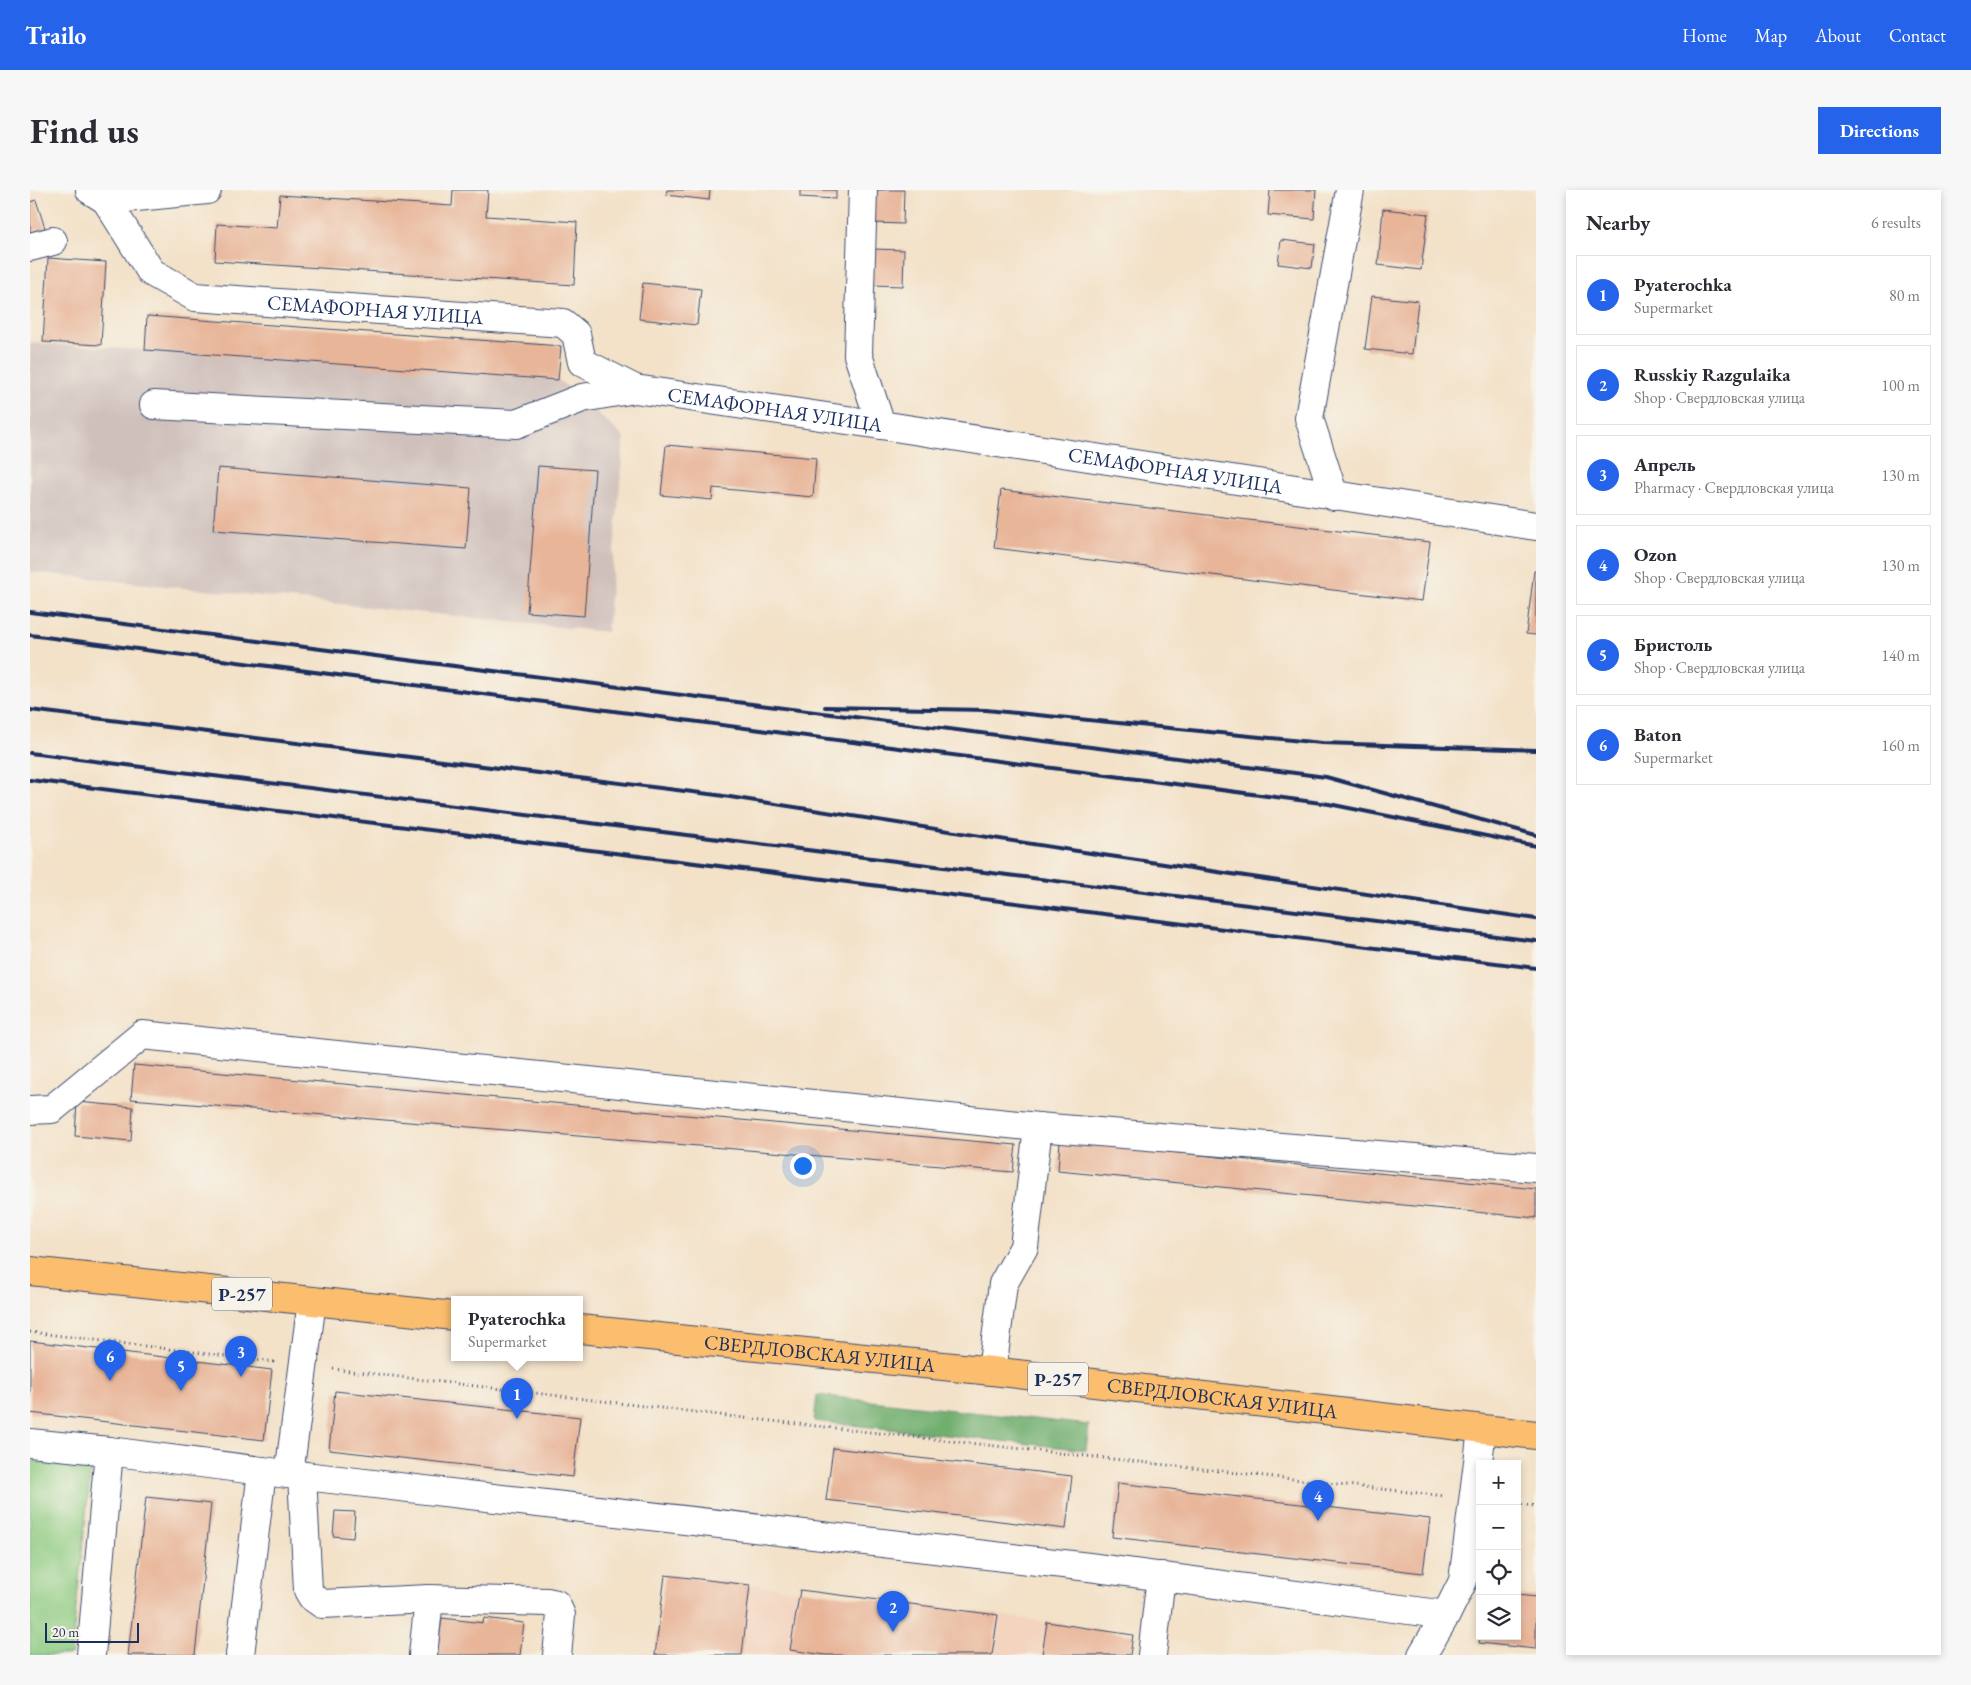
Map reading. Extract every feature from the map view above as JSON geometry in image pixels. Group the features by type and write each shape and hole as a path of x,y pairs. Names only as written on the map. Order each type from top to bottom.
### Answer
{"highway":[{"name":"Р-257","path":"30,1271 451,1316"},
{"name":"СВЕРДЛОВСКАЯ УЛИЦА","path":"583,1328 992,1371 1536,1435"}],"street":[{"path":"98,195 208,190"},
{"path":"863,190 858,355 882,425"},
{"path":"1334,496 1309,418 1350,190"},
{"name":"СЕМАФОРНАЯ УЛИЦА","path":"98,195 151,272 195,297 563,323 576,334 582,362 635,389 882,425 1536,526"},
{"path":"154,405 516,424 582,398 635,389"},
{"path":"30,1110 52,1109 142,1035 1038,1126 1536,1168"},
{"path":"992,1371 1003,1284 1024,1247 1038,1126"},
{"path":"312,1301 303,1365 296,1474 308,1590 312,1597 322,1604 429,1600 547,1602 556,1604 561,1616 557,1655"},
{"path":"1422,1655 1463,1582 1482,1430"},
{"path":"30,1443 109,1451 262,1472 296,1474 1161,1576 1446,1615"},
{"path":"91,1655 109,1451"},
{"path":"240,1655 262,1472"},
{"path":"1152,1655 1161,1576"},
{"path":"423,1655 429,1600"}],"path":[{"path":"30,1332 753,1419 1473,1499"},
{"path":"1521,1504 1536,1506"}],"shaded area":[{"path":"30,343 558,380 582,398 624,438 607,632 30,572"},
{"path":"665,1575 998,1615 1133,1635 1130,1655 655,1655"}],"green space":[{"path":"817,1395 1089,1425 1086,1450 814,1421"},
{"path":"30,1461 91,1467 71,1655 30,1655"}],"building":[{"path":"453,190 488,190 486,216 577,222 574,285 215,261 217,224 277,228 280,195 452,206"},
{"path":"667,190 710,190 709,200 666,195"},
{"path":"800,190 836,190 836,199 800,197"},
{"path":"874,190 904,190 903,224 873,223"},
{"path":"1270,190 1316,190 1314,219 1268,215"},
{"path":"36,200 45,228 30,232 30,202"},
{"path":"1383,209 1428,214 1421,270 1378,265"},
{"path":"1281,240 1315,244 1312,268 1278,264"},
{"path":"873,249 904,250 903,286 872,285"},
{"path":"48,258 106,262 101,345 43,342"},
{"path":"643,283 701,289 697,325 639,319"},
{"path":"1372,296 1418,301 1412,354 1365,349"},
{"path":"147,316 561,346 558,380 145,350"},
{"path":"666,445 816,458 813,497 713,488 712,500 661,495"},
{"path":"538,466 595,470 584,616 527,612"},
{"path":"218,468 471,488 466,549 213,530"},
{"path":"1001,490 1430,542 1422,601 994,548"},
{"path":"1534,571 1536,571 1536,635 1526,634"},
{"path":"134,1065 1016,1145 1013,1172 131,1099"},
{"path":"77,1102 133,1107 131,1141 75,1136"},
{"path":"1060,1141 1536,1189 1536,1218 1058,1171"},
{"path":"30,1341 272,1370 264,1440 30,1413"},
{"path":"335,1391 580,1417 573,1477 329,1450"},
{"path":"833,1448 1072,1476 1066,1529 826,1500"},
{"path":"1118,1483 1430,1519 1423,1573 1112,1537"},
{"path":"146,1497 211,1504 195,1655 128,1655"},
{"path":"335,1511 355,1512 353,1538 333,1536"},
{"path":"665,1575 750,1585 742,1655 655,1655"},
{"path":"800,1590 998,1615 992,1655 826,1655 790,1650"},
{"path":"1521,1595 1536,1597 1536,1649 1479,1643 1479,1640 1521,1640"},
{"path":"442,1618 483,1623 484,1618 524,1623 520,1655 437,1655"},
{"path":"1047,1622 1133,1635 1130,1655 1042,1655"}],"railway":[{"path":"30,612 1326,777 1536,835"},
{"path":"30,635 1329,804 1536,846"},
{"path":"825,707 986,710 1322,743 1536,750"},
{"path":"30,710 717,795 1103,855 1536,919"},
{"path":"30,753 1536,941"},
{"path":"30,780 1536,968"}],"place":[{"name":"Апрель","path":"241,1377"},
{"name":"Baton","path":"110,1381"},
{"name":"Бристоль","path":"181,1391"},
{"name":"Pyaterochka","path":"517,1419"},
{"name":"Ozon","path":"1318,1521"},
{"name":"Russkiy Razgulaika","path":"893,1632"}]}
